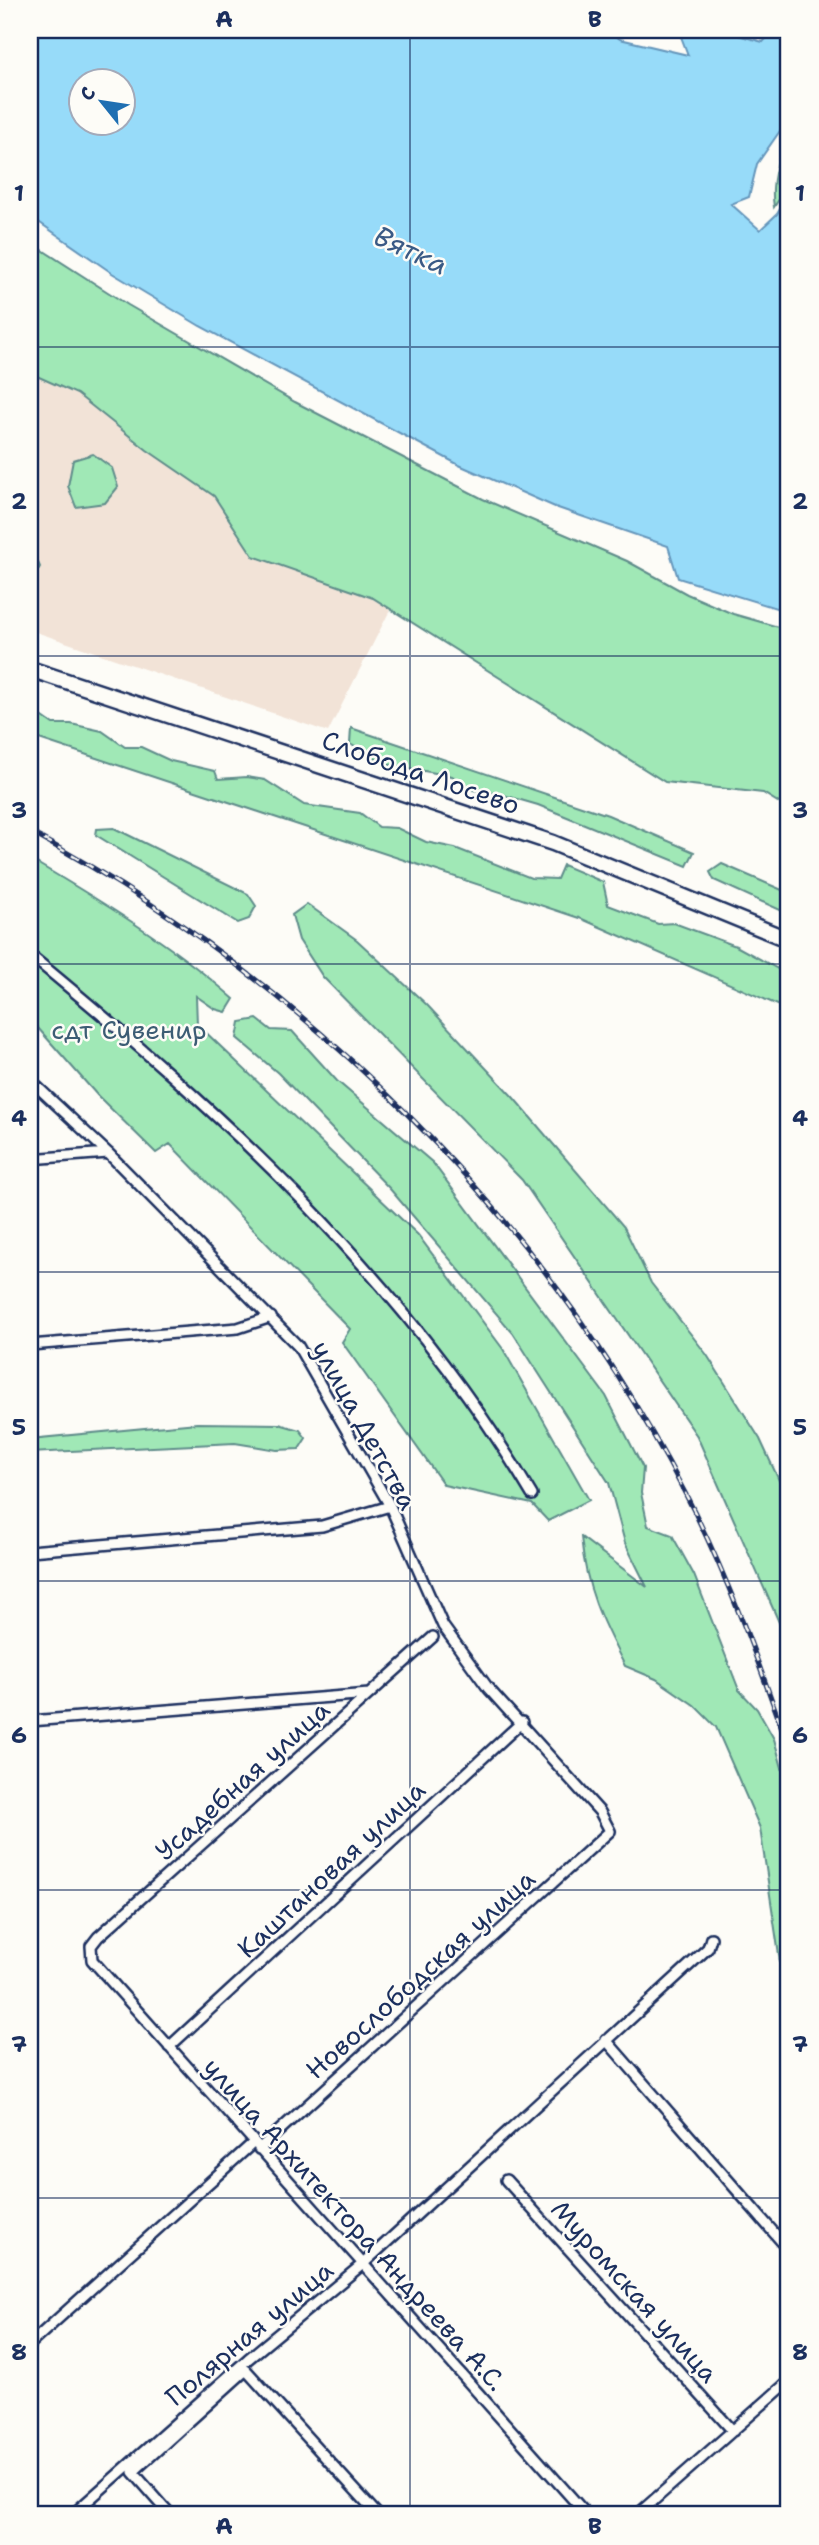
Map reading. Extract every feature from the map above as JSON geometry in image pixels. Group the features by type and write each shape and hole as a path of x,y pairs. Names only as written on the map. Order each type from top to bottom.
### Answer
{"main road":[{"name":"Слобода Лосево","path":"30,669 553,843 789,940"}],"street":[{"path":"30,955 189,1091 280,1176 351,1249 418,1328 532,1495"},
{"name":"улица Детства","path":"30,1080 108,1153 298,1346 390,1506 443,1626 488,1688 522,1722 600,1812 610,1831"},
{"path":"30,1159 108,1153"},
{"path":"30,1345 238,1328 271,1317"},
{"path":"30,1551 323,1526 390,1506"},
{"name":"Усадебная улица","path":"92,1960 91,1946 98,1937 433,1637"},
{"path":"30,1721 369,1695"},
{"name":"Каштановая улица","path":"169,2048 522,1722"},
{"name":"Новослободская улица","path":"30,2344 610,1831"},
{"name":"Полярная улица","path":"72,2515 248,2359 364,2263 708,1948 711,1938"},
{"name":"улица Архитектора Андреева А.С.","path":"92,1960 587,2515"},
{"path":"606,2040 789,2250"},
{"name":"Муромская улица","path":"506,2180 733,2431"},
{"name":"Полярная улица","path":"171,2515 133,2473 246,2370 377,2515"},
{"path":"637,2515 789,2381"}],"shaded area":[{"path":"30,263 442,508 328,732 30,630"}],"green space":[{"path":"789,136 787,187 774,207 776,170"},
{"path":"30,242 128,305 295,402 483,499 627,561 687,594 733,614 789,630 789,809 763,793 665,782 373,598 253,556 214,496 147,450 77,394 30,373"},
{"path":"93,454 112,468 118,487 105,503 76,507 68,486 73,460"},
{"path":"30,545 40,567 30,583"},
{"path":"30,708 53,724 71,724 102,731 125,747 141,747 171,761 215,771 218,779 247,777 265,780 304,805 360,813 379,827 397,828 426,842 455,848 531,878 557,879 563,865 603,882 608,905 658,924 674,923 736,946 789,975 789,1010 582,919 30,736"},
{"path":"351,728 608,815 694,852 687,866 538,805 500,794 473,790 452,776 385,764 350,744"},
{"path":"114,828 248,894 256,906 249,919 238,923 96,835 97,829"},
{"name":"сдт Сувенир","path":"30,859 161,942 234,999 226,1012 215,1009 196,996 197,1024 418,1235 503,1349 589,1500 548,1521 532,1504 444,1485 342,1342 350,1329 170,1144 156,1153 97,1095 30,1019"},
{"path":"722,864 789,893 789,914 714,880 710,872"},
{"path":"307,904 357,940 427,1005 513,1097 624,1227 651,1283 707,1355 760,1439 789,1502 789,1645 697,1436 522,1180 323,977 299,940 292,915"},
{"path":"257,1019 271,1030 292,1031 337,1081 433,1163 606,1396 643,1468 641,1493 648,1526 672,1535 694,1575 739,1690 757,1709 774,1739 789,1793 789,1989 780,1962 760,1828 716,1727 694,1705 656,1679 625,1666 596,1604 583,1556 581,1537 647,1587 625,1543 609,1483 513,1333 390,1189 278,1073 237,1038 240,1022"},
{"path":"197,1423 279,1424 300,1430 306,1438 299,1449 277,1450 235,1443 30,1453 30,1439"}],"water":[{"name":"Вятка","path":"30,30 608,30 620,39 688,55 680,34 727,32 763,42 774,30 789,30 789,118 757,164 749,197 731,204 760,230 777,214 789,194 789,612 678,578 668,546 555,507 459,465 200,326 112,273 30,216"}],"railway":[{"path":"30,832 131,892 228,959 320,1033 407,1113 487,1200 560,1293 627,1390 685,1493 728,1586 789,1748"}]}
